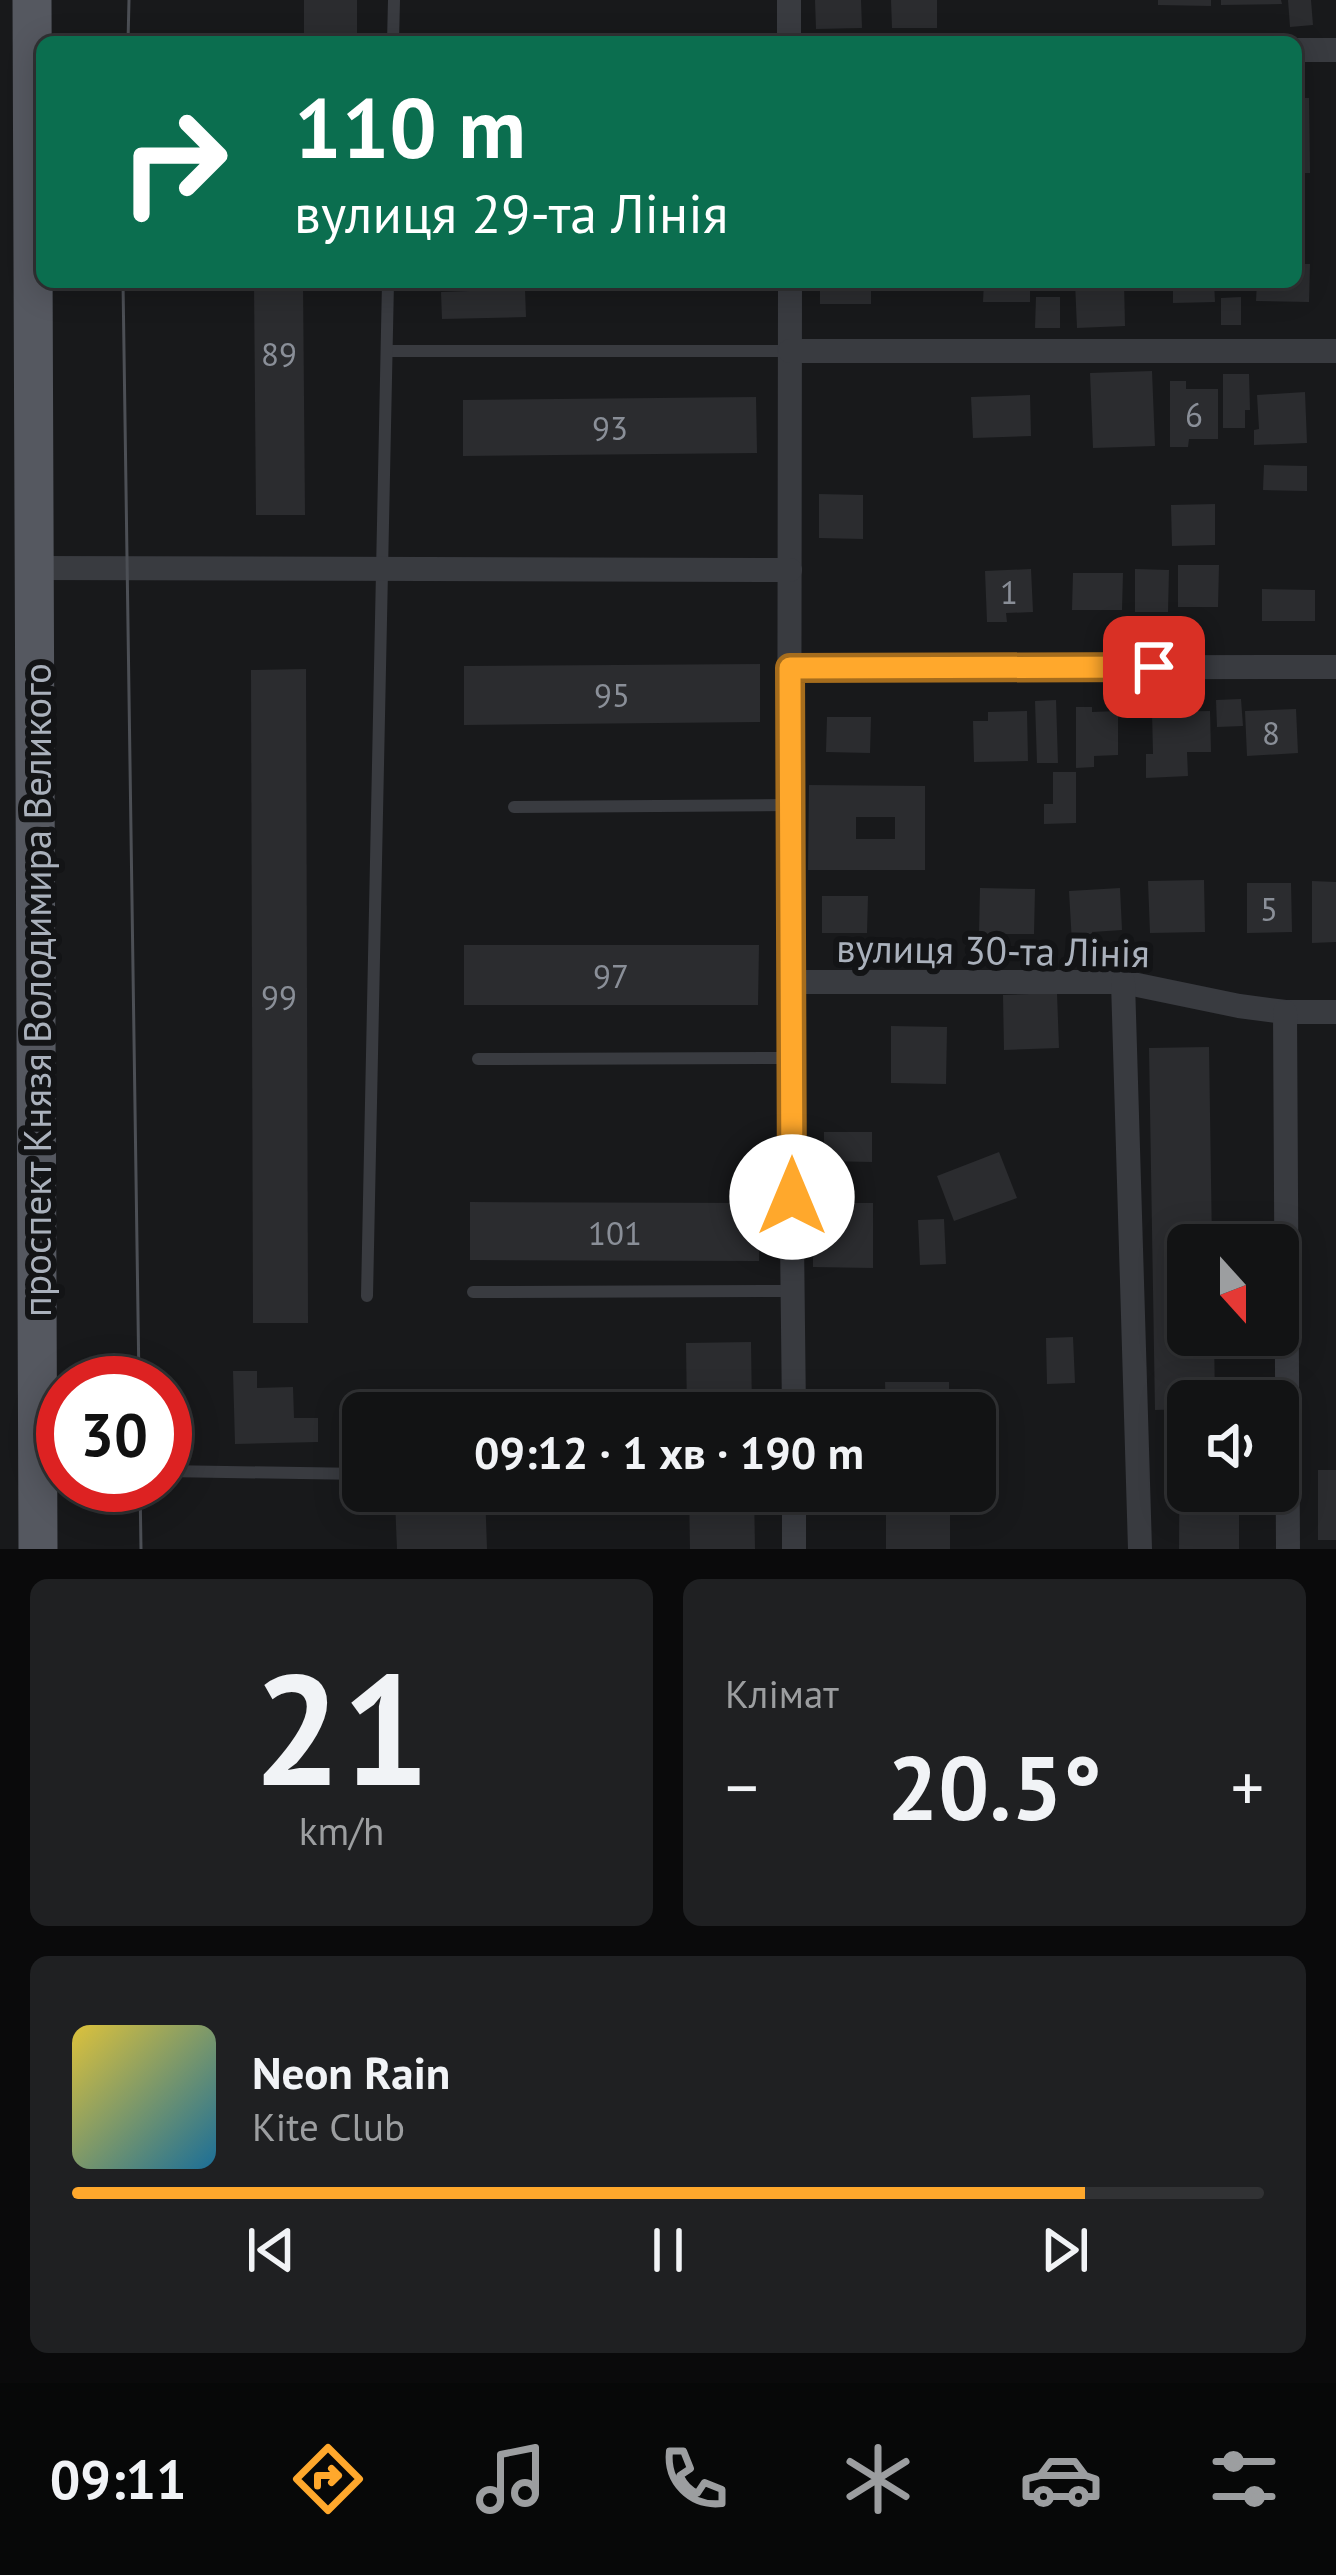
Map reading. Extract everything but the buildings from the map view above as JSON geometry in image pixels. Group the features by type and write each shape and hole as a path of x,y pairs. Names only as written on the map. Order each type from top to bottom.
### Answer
{"main road":[{"name":"проспект Князя Володимира Великого","path":"32,0 32,568 45,1467 38,1549"}],"street":[{"path":"789,0 789,36"},
{"path":"1302,50 1336,50"},
{"path":"790,288 794,1392"},
{"path":"790,351 1336,351"},
{"path":"32,568 790,570"},
{"path":"790,668 1336,667"},
{"name":"вулиця 30-та Лінія","path":"789,982 1124,982 1285,1012 1336,1012"},
{"path":"1124,982 1140,1549"},
{"path":"1285,1012 1288,1549"},
{"path":"794,1512 794,1549"}],"lane":[{"path":"393,36 394,0"},
{"path":"367,1296 388,288"},
{"path":"387,351 790,351"},
{"path":"514,807 790,805"},
{"path":"478,1060 791,1058"},
{"path":"473,1292 793,1291"},
{"path":"192,1471 342,1474"}],"tram line":[{"path":"128,36 129,0"},
{"path":"123,288 139,1356"},
{"path":"140,1512 141,1549"}],"route":[{"path":"792,1197 790,668 1154,667"}]}
